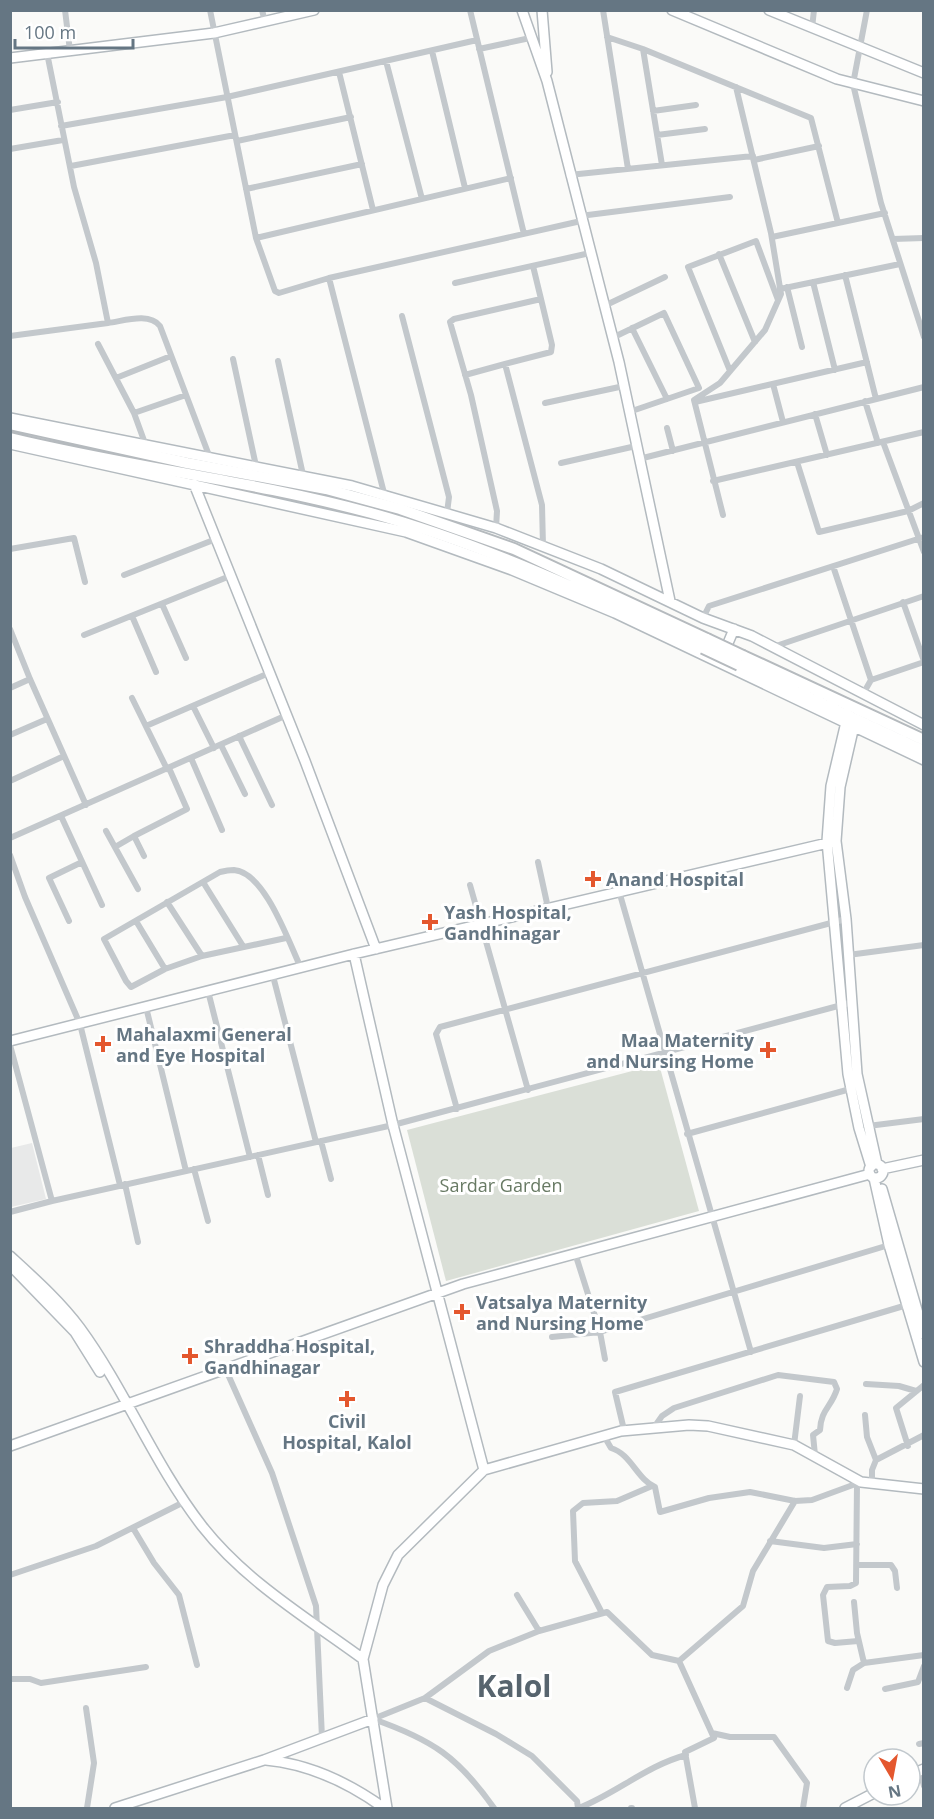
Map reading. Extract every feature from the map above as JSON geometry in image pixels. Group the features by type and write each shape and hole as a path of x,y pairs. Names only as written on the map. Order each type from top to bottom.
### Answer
{"main road":[{"path":"10,424 187,463 326,489 400,509 514,549 705,644"},
{"path":"10,438 327,503 410,525 514,561 924,740"},
{"path":"741,660 924,751"}],"street":[{"path":"65,10 70,51"},
{"path":"210,10 256,238 275,291 279,293 329,278 524,234 580,218 730,197"},
{"path":"262,10 265,22"},
{"path":"470,10 524,234"},
{"path":"522,10 547,81 604,306 624,386 670,601"},
{"path":"542,10 547,81"},
{"path":"603,10 628,169"},
{"path":"672,10 853,84 875,87 924,100"},
{"path":"812,28 814,10"},
{"path":"867,10 853,84 885,213 924,338"},
{"path":"10,58 214,33 313,11"},
{"path":"770,11 924,73"},
{"path":"479,49 530,38"},
{"path":"607,38 643,49 811,118 838,223"},
{"path":"61,126 228,97 477,40"},
{"path":"643,49 662,165"},
{"path":"432,51 465,188"},
{"path":"47,53 58,102 63,140 96,263 108,323"},
{"path":"386,61 422,199"},
{"path":"339,72 373,210"},
{"path":"736,87 783,288 802,347"},
{"path":"10,110 58,102"},
{"path":"653,111 696,105"},
{"path":"71,166 351,117"},
{"path":"657,135 705,129"},
{"path":"10,149 63,140"},
{"path":"569,175 753,158 819,146"},
{"path":"246,189 362,164"},
{"path":"256,238 510,178"},
{"path":"772,237 885,213"},
{"path":"893,239 924,238"},
{"path":"730,371 688,271 690,264 756,241 778,301"},
{"path":"455,283 590,253"},
{"path":"719,254 755,342"},
{"path":"783,288 900,264"},
{"path":"465,375 548,354 552,350 533,266"},
{"path":"845,275 876,399"},
{"path":"604,306 665,277"},
{"path":"329,278 384,493"},
{"path":"813,282 835,370"},
{"path":"694,402 720,383 765,330 783,288"},
{"path":"496,528 497,511 450,321 541,299"},
{"path":"612,338 664,313 699,388 629,412"},
{"path":"402,316 448,497 447,513"},
{"path":"10,336 146,318 155,321 171,356 210,458"},
{"path":"632,328 667,399"},
{"path":"98,344 135,413 146,446"},
{"path":"116,378 171,356"},
{"path":"233,359 256,466"},
{"path":"278,361 303,475"},
{"path":"694,402 867,362"},
{"path":"505,364 542,505 543,546"},
{"path":"773,384 783,422"},
{"path":"544,403 624,386"},
{"path":"639,459 924,387"},
{"path":"135,413 186,395"},
{"path":"694,402 723,515"},
{"path":"865,402 908,512 921,538 924,552"},
{"path":"815,414 827,455"},
{"path":"10,418 384,493 496,528 626,580 703,618 773,646 924,725"},
{"path":"668,428 672,451"},
{"path":"714,481 924,432"},
{"path":"10,444 406,532 512,570 615,613 924,760"},
{"path":"561,463 636,446"},
{"path":"797,462 819,532 908,512 924,503"},
{"path":"194,484 376,949"},
{"path":"10,549 74,538 86,582"},
{"path":"703,618 709,606 921,538"},
{"path":"124,575 216,539"},
{"path":"833,566 871,680"},
{"path":"84,635 230,576"},
{"path":"773,646 924,596"},
{"path":"863,694 871,680 924,662 903,602"},
{"path":"162,604 186,658"},
{"path":"132,616 156,672"},
{"path":"10,629 12,640 86,805"},
{"path":"720,663 734,629"},
{"path":"146,726 269,673"},
{"path":"10,688 30,679"},
{"path":"115,847 187,809 132,698"},
{"path":"193,706 245,794"},
{"path":"10,838 286,716"},
{"path":"10,735 47,719"},
{"path":"850,724 832,841 841,920 854,1088 876,1172 924,1334"},
{"path":"239,736 272,805"},
{"path":"10,780 64,756"},
{"path":"191,758 222,830"},
{"path":"61,816 102,905"},
{"path":"106,831 138,889"},
{"path":"134,836 144,856"},
{"path":"52,1200 10,1043 354,954 832,841"},
{"path":"10,855 25,897 80,1024 138,1242"},
{"path":"69,921 49,878 82,862"},
{"path":"538,862 548,908"},
{"path":"286,938 202,956 165,969 140,985 131,987 104,939 220,872 235,870 250,876 265,892 301,968"},
{"path":"203,882 243,946"},
{"path":"470,885 528,1090"},
{"path":"619,891 641,975 751,1352"},
{"path":"167,902 202,956"},
{"path":"841,920 848,955 848,1003"},
{"path":"457,1108 437,1030 440,1027 841,920"},
{"path":"136,921 165,969"},
{"path":"848,955 924,945"},
{"path":"354,954 393,1125 484,1470"},
{"path":"273,976 331,1179"},
{"path":"208,991 250,1157"},
{"path":"10,1212 52,1200 393,1125 848,1003"},
{"path":"146,1007 186,1171"},
{"path":"854,1088 867,1126 890,1245 924,1362"},
{"path":"687,1134 854,1088"},
{"path":"867,1126 924,1119"},
{"path":"258,1155 268,1195"},
{"path":"10,1452 226,1370 437,1294 575,1253 924,1160"},
{"path":"876,1172 924,1166"},
{"path":"194,1169 208,1221"},
{"path":"552,1337 600,1332 890,1245"},
{"path":"575,1253 600,1332 606,1359"},
{"path":"10,1256 80,1328 129,1406 184,1502 240,1566 363,1659"},
{"path":"10,1265 75,1332 129,1406"},
{"path":"624,1430 615,1392 907,1305"},
{"path":"226,1370 288,1515 295,1547 311,1584 316,1606 322,1738"},
{"path":"655,1426 662,1416 674,1408 768,1377 790,1375 834,1382 837,1389 833,1403 822,1413 820,1430 813,1435 815,1455"},
{"path":"866,1384 899,1386 916,1391"},
{"path":"908,1446 895,1411 898,1405 924,1385"},
{"path":"794,1445 800,1396"},
{"path":"10,1446 129,1406"},
{"path":"865,1415 867,1437 876,1460 872,1470 872,1485"},
{"path":"386,1809 363,1659 384,1585 398,1555 484,1470 624,1430 655,1426 708,1426 794,1445 815,1455 859,1483 924,1489"},
{"path":"876,1460 908,1446 924,1435"},
{"path":"604,1436 610,1448 619,1450 652,1486 656,1487 660,1512 709,1498 750,1492 795,1501 812,1500 859,1483"},
{"path":"858,1641 835,1643 828,1641 823,1595 827,1587 854,1585 857,1565 859,1483"},
{"path":"602,1614 575,1561 573,1511 583,1503 617,1501 652,1486"},
{"path":"679,1661 743,1606 753,1571 795,1501"},
{"path":"10,1575 96,1546 184,1502"},
{"path":"133,1528 154,1563 179,1595 197,1665"},
{"path":"770,1541 824,1548 857,1544"},
{"path":"857,1565 891,1564 895,1570 897,1588"},
{"path":"517,1595 539,1630"},
{"path":"855,1602 858,1641 864,1663"},
{"path":"115,1809 264,1760 373,1719 425,1698 489,1651 539,1630 607,1612 652,1655 679,1661"},
{"path":"847,1688 853,1670 864,1663 924,1655"},
{"path":"679,1661 714,1738 685,1752 695,1809"},
{"path":"10,1679 30,1679 41,1683 146,1666"},
{"path":"885,1689 918,1682 924,1666"},
{"path":"425,1698 496,1734 531,1756 577,1801 579,1809 607,1796 649,1768 686,1755"},
{"path":"86,1708 94,1763 87,1809"},
{"path":"373,1719 410,1732 436,1745 471,1776 494,1809"},
{"path":"712,1733 730,1737 771,1736 777,1739 790,1762 807,1783 803,1809"},
{"path":"264,1760 293,1763 355,1787 386,1809"},
{"path":"922,1770 924,1786"},
{"path":"845,1809 862,1800"}],"shaded area":[{"path":"32,1143 46,1199 11,1207 11,1148"}],"green space":[{"name":"Sardar Garden","path":"659,1064 699,1211 446,1281 407,1130"}],"place":[{"name":"Anand Hospital","path":"593,879"},
{"name":"Yash Hospital, Gandhinagar","path":"430,922"},
{"name":"Mahalaxmi General and Eye Hospital","path":"103,1044"},
{"name":"Maa Maternity and Nursing Home","path":"768,1050"},
{"name":"Vatsalya Maternity and Nursing Home","path":"462,1312"},
{"name":"Shraddha Hospital, Gandhinagar","path":"190,1356"},
{"name":"Civil Hospital, Kalol","path":"347,1399"}],"district":[{"name":"Kalol","path":"514,1685"}]}
